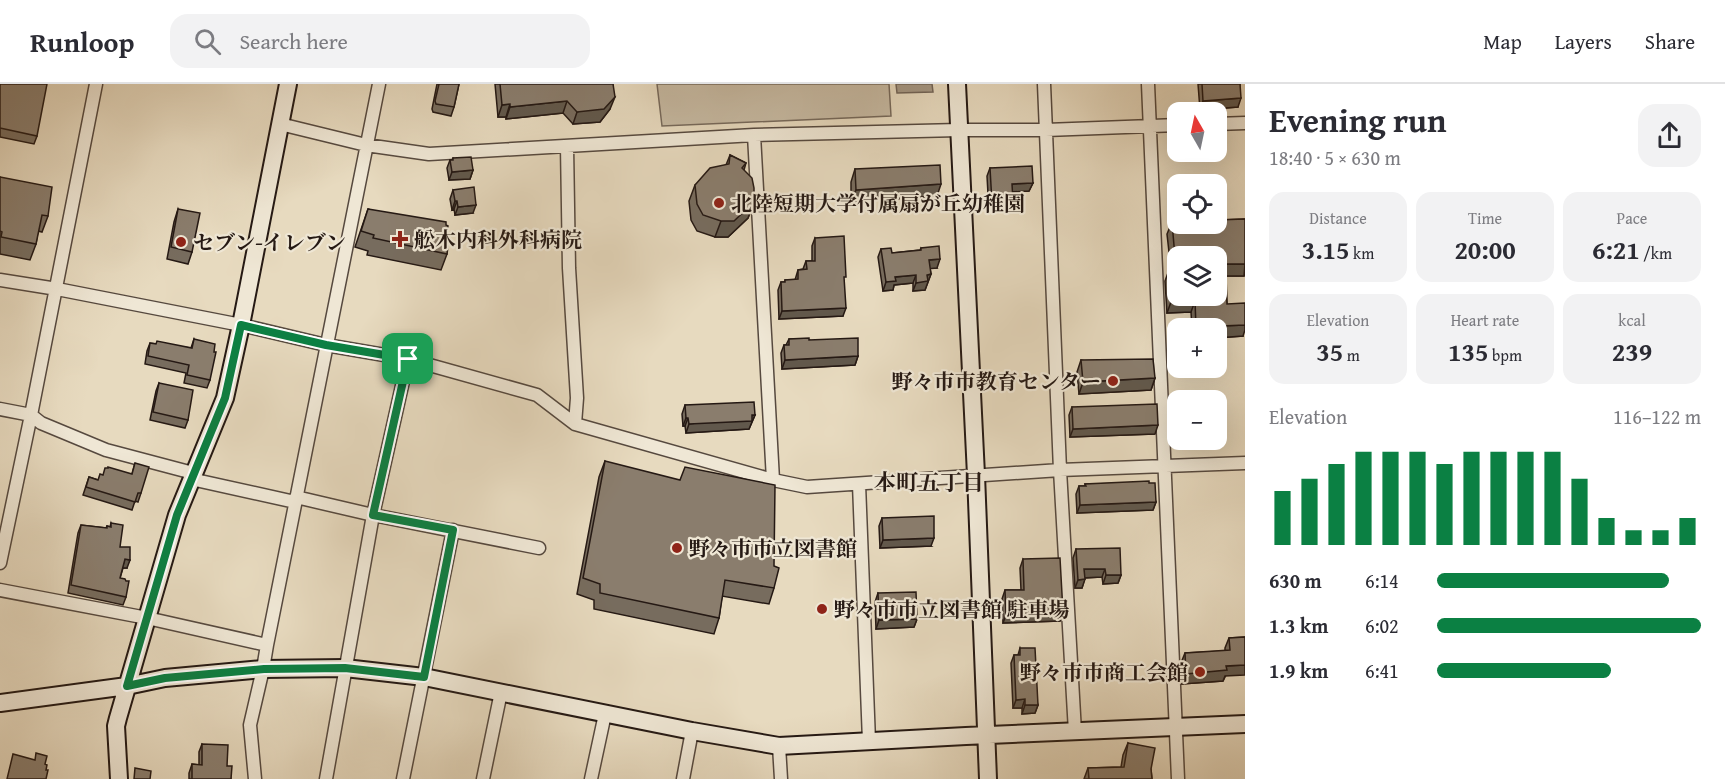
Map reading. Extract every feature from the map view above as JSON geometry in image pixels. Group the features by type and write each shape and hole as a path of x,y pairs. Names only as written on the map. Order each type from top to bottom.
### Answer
{"street":[{"path":"0,563 32,415 96,84"},
{"path":"119,779 116,726 177,515 225,398 288,84"},
{"path":"255,779 250,725 264,669 379,84"},
{"path":"957,84 988,779"},
{"path":"1044,84 1060,470 1075,732"},
{"path":"1148,84 1178,779"},
{"path":"1227,124 1245,123"},
{"path":"280,124 366,145 429,154 754,135 1167,125"},
{"path":"754,135 773,480"},
{"path":"567,146 568,268 577,398 575,424"},
{"path":"0,280 57,289 241,325 326,345 408,359 537,395 575,424 773,480 807,487 1060,470 1245,463"},
{"path":"326,779 373,515 408,359"},
{"path":"0,409 32,415 41,423 106,450 192,476 539,549"},
{"path":"859,484 869,741"},
{"path":"403,779 453,530"},
{"path":"0,590 147,618 267,645"},
{"path":"0,703 127,686 165,678 264,669 345,668 424,677 604,714 780,746 1245,724"},
{"path":"483,779 501,692"},
{"path":"591,779 604,714"},
{"path":"683,779 692,731"},
{"path":"780,746 781,779"}],"shaded area":[{"path":"657,84 889,84 891,116 662,126"},
{"path":"896,84 932,84 933,92 897,93"}],"building":[{"path":"0,84 47,84 37,136 0,128"},
{"path":"439,84 459,84 454,107 436,104"},
{"path":"500,84 613,84 615,97 604,109 577,112 567,101 510,107 510,104 502,105"},
{"path":"1202,84 1240,84 1241,98 1203,101"},
{"name":"北陸短期大学付属扇が丘幼稚園","path":"730,155 746,163 742,168 752,178 754,202 734,221 721,221 703,215 697,204 695,185 710,168 729,164"},
{"path":"471,157 473,170 452,172 450,160"},
{"path":"940,165 941,184 856,190 855,169"},
{"path":"1032,166 1033,183 1012,184 1013,201 992,203 990,168"},
{"path":"0,177 52,187 48,216 42,215 36,244 1,237"},
{"path":"474,187 476,205 458,207 453,190"},
{"path":"178,209 200,213 192,252 171,247"},
{"path":"368,209 446,222 448,226 446,236 449,239 447,254 373,238 374,235 361,231"},
{"path":"1245,219 1245,264 1227,264 1227,246 1174,246 1173,234 1227,234 1227,220"},
{"path":"844,236 846,308 782,311 781,282 798,279 798,270 807,269 806,261 815,261 815,238"},
{"path":"939,246 940,259 929,260 931,274 927,275 928,281 916,283 916,275 895,277 896,281 886,282 881,249 891,248 892,253"},
{"path":"1245,303 1245,325 1227,326 1227,318 1196,318 1195,306 1227,306 1227,304"},
{"path":"809,338 809,340 858,338 858,356 785,360 784,345 789,345 789,339"},
{"path":"194,339 215,344 214,352 216,352 210,380 187,375 189,365 148,356 150,343 156,344 157,341 192,348"},
{"path":"1153,359 1155,378 1083,382 1081,360"},
{"path":"159,383 193,390 188,420 153,412"},
{"path":"754,402 755,415 752,415 752,421 689,424 686,418 685,405"},
{"path":"1157,404 1158,425 1073,429 1072,407"},
{"name":"野々市市立図書館","path":"605,461 680,480 685,467 775,485 774,566 779,568 774,588 725,580 719,618 600,593 600,584 583,578"},
{"path":"135,463 149,467 141,493 138,493 135,502 86,487 89,477 98,480 105,468 132,474"},
{"path":"1149,481 1149,483 1155,483 1156,502 1080,505 1079,486"},
{"path":"934,516 934,538 883,540 882,518"},
{"path":"111,523 123,525 120,547 130,547 130,560 125,559 120,578 129,581 126,597 71,585 81,525 107,528 107,526 111,527"},
{"path":"1120,548 1121,575 1106,575 1105,569 1084,569 1085,579 1078,580 1076,549"},
{"path":"1060,558 1063,612 1006,615 1005,590 1024,590 1023,559"},
{"path":"916,592 917,619 879,620 878,593"},
{"path":"1245,637 1245,665 1226,666 1227,670 1186,674 1185,653 1230,650 1229,638"},
{"path":"1020,648 1035,648 1038,705 1025,705 1025,699 1016,700 1014,655 1020,655"},
{"path":"1128,743 1155,748 1151,769 1152,779 1089,779 1088,768 1124,767"},
{"path":"202,744 228,745 227,766 232,766 231,779 192,779 192,764 202,765"},
{"path":"36,753 47,756 46,779 7,779 13,754 35,760"},
{"path":"135,768 151,771 150,779 134,779"}],"place":[{"name":"北陸短期大学付属扇が丘幼稚園","path":"719,203"},
{"name":"舩木内科外科病院","path":"400,239"},
{"name":"セブン-イレブン","path":"181,242"},
{"name":"野々市市教育センター","path":"1113,381"},
{"name":"野々市市立図書館","path":"677,548"},
{"name":"野々市市立図書館 駐車場","path":"822,609"},
{"name":"野々市市商工会館","path":"1200,672"}],"district":[{"name":"本町五丁目","path":"929,482"}],"route":[{"path":"241,325 326,345 408,359 373,515 453,530 424,677 345,668 264,669 165,678 127,686 177,515 225,398 241,325"}]}
